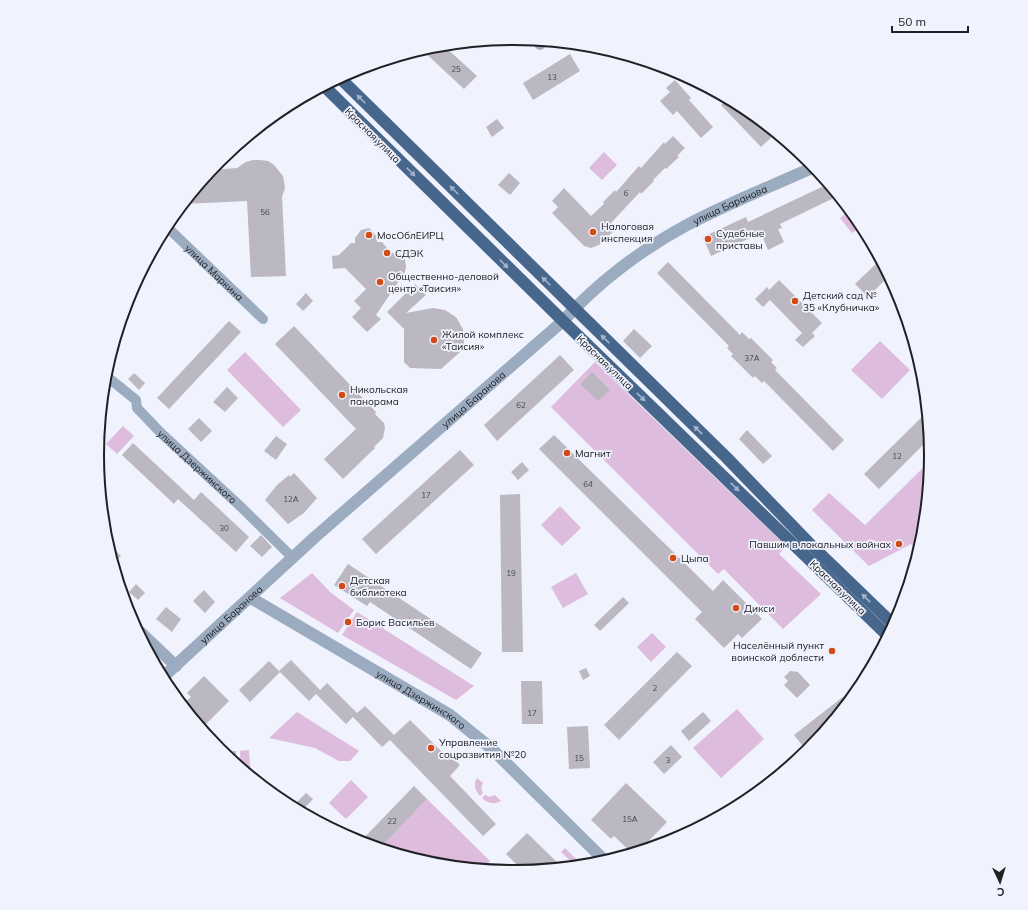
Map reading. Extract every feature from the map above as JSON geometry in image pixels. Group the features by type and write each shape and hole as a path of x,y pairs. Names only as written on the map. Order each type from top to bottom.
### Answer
{"highway":[{"name":"Красная улица","path":"344,82 720,452 809,543 889,620"},
{"name":"Красная улица","path":"328,90 563,321 884,632"}],"street":[{"name":"улица Баранова","path":"167,674 293,558 563,321 574,308 624,266 646,250 686,225 808,170"},
{"name":"улица Маркина","path":"171,231 263,319"},
{"name":"улица Дзержинского","path":"111,380 136,400 137,408 293,558"},
{"path":"266,583 262,596 267,607"},
{"name":"улица Дзержинского","path":"251,598 450,715 492,749 600,856"},
{"path":"148,639 176,666"}],"shaded area":[{"path":"604,152 617,165 602,180 589,168"},
{"path":"845,214 857,230 852,233 840,218"},
{"path":"880,341 910,370 882,399 851,370"},
{"path":"245,352 301,410 283,427 227,370"},
{"path":"595,362 786,546 779,554 821,594 783,629 724,569 718,574 551,407"},
{"path":"123,426 134,436 117,454 106,444"},
{"path":"924,467 920,509 913,546 911,544 869,566 812,510 829,493 865,525"},
{"path":"560,506 581,528 562,546 541,525"},
{"path":"312,573 330,592 354,610 338,633 280,598"},
{"path":"576,573 588,594 563,608 551,587"},
{"path":"357,612 474,686 456,700 342,635"},
{"path":"652,633 666,647 651,662 637,647"},
{"path":"737,709 764,739 721,778 693,748"},
{"path":"297,712 359,751 350,761 339,761 315,748 269,738"},
{"path":"249,750 250,768 241,760 240,751"},
{"path":"477,778 483,783 481,788 483,793 480,796 475,787"},
{"path":"351,780 368,797 346,819 329,803"},
{"path":"485,795 490,797 495,795 501,801 496,803 489,802 482,798"},
{"path":"427,799 490,861 487,864 434,857 384,844"},
{"path":"565,848 577,860 570,861 561,852"}],"building":[{"path":"449,51 477,76 464,89 427,55"},
{"path":"570,54 580,71 533,100 523,83"},
{"path":"675,80 691,98 689,100 713,127 701,138 677,111 673,115 660,101 670,92 666,88"},
{"path":"724,103 742,114 772,137 761,147 721,105"},
{"path":"497,119 504,128 492,137 486,127"},
{"path":"673,136 685,148 677,156 679,157 666,169 665,168 641,194 640,192 611,223 617,228 599,245 591,248 584,246 552,213 558,207 552,201 564,188 591,216 604,204 603,202 615,190 616,192 639,166 641,168 664,142 665,144"},
{"path":"253,160 268,161 274,165 283,176 285,188 282,197 286,276 251,277 247,201 190,204 220,169 237,168 246,162"},
{"path":"509,173 520,183 510,195 498,185"},
{"path":"823,186 833,198 780,224 782,228 778,229 784,242 768,250 761,233 711,256 703,237 746,217 748,222"},
{"name":"Общественно-деловой центр «Таисия»","path":"369,228 377,237 377,242 382,242 391,253 401,255 405,260 406,266 405,272 376,315 381,319 367,332 352,317 361,308 354,301 366,289 345,268 333,269 332,256 339,255 351,243 355,243 355,238 361,230"},
{"path":"668,262 740,335 742,332 749,339 751,338 773,360 771,362 777,368 775,370 844,440 833,451 764,381 762,383 755,376 753,378 731,356 733,354 727,348 729,346 657,273"},
{"path":"876,264 885,280 868,297 855,284"},
{"path":"779,280 822,323 812,333 815,336 803,347 795,340 802,333 770,300 763,307 755,299 767,287 769,290"},
{"name":"Жилой комплекс «Таисия»","path":"415,284 426,295 406,313 433,308 445,310 456,317 463,329 464,343 459,353 441,369 410,368 404,362 404,329 387,312"},
{"path":"306,293 313,301 303,311 296,304"},
{"path":"229,321 241,332 169,409 157,398"},
{"name":"Никольская панорама","path":"294,326 376,412 375,414 384,423 385,428 383,438 374,447 375,448 343,479 324,459 356,429 275,344"},
{"path":"634,329 652,346 640,358 623,341"},
{"path":"560,355 574,370 497,441 484,425"},
{"path":"592,372 610,390 598,401 580,384"},
{"path":"134,373 145,383 139,390 128,379"},
{"path":"227,387 238,398 225,412 213,402"},
{"path":"922,417 924,444 879,489 864,474"},
{"path":"199,418 212,431 201,442 188,429"},
{"path":"747,430 772,456 763,464 739,439"},
{"path":"554,435 713,591 723,580 762,619 742,638 738,634 724,648 695,619 702,612 539,449"},
{"path":"276,436 287,444 276,460 264,451"},
{"path":"133,443 194,500 201,492 249,537 236,552 178,499 174,504 122,455"},
{"path":"460,450 474,465 376,554 362,539"},
{"path":"522,462 529,470 518,480 511,472"},
{"path":"294,473 317,498 304,513 288,524 265,500 277,485 289,475 290,477"},
{"path":"520,494 523,652 502,652 500,495"},
{"path":"261,535 272,547 262,557 250,546"},
{"path":"116,551 121,556 118,559"},
{"path":"348,564 482,653 471,669 370,602 367,606 334,585"},
{"path":"136,584 145,593 138,600 129,592"},
{"path":"204,590 215,602 205,613 193,601"},
{"path":"623,597 629,603 600,631 594,625"},
{"path":"166,607 181,619 172,632 156,619"},
{"path":"677,652 692,666 619,740 604,725"},
{"path":"291,660 320,690 327,683 357,713 365,706 394,735 410,720 445,755 447,753 460,765 450,776 496,824 483,836 390,740 382,747 353,717 346,724 316,694 309,701 279,671"},
{"path":"269,661 280,672 250,702 239,690"},
{"path":"586,668 590,676 583,680 579,671"},
{"path":"790,671 798,672 810,685 797,698 784,685 788,681 784,677"},
{"path":"204,676 229,701 206,724 186,701 191,697 187,693"},
{"path":"521,681 542,681 543,724 522,724"},
{"path":"847,693 803,746 794,735"},
{"path":"703,712 711,721 689,741 681,731"},
{"path":"588,726 590,768 569,769 567,727"},
{"path":"671,745 682,757 664,774 653,762"},
{"path":"231,751 236,751 236,756"},
{"path":"626,783 667,822 647,843 627,849 614,836 611,839 591,820"},
{"path":"414,786 427,799 384,844 365,837"},
{"path":"306,793 313,799 305,808 297,802"},
{"path":"527,833 557,862 517,865 506,854"}],"place":[{"name":"Налоговая инспекция","path":"593,232"},
{"name":"МосОблЕИРЦ","path":"369,235"},
{"name":"Судебные приставы","path":"708,239"},
{"name":"СДЭК","path":"387,253"},
{"name":"Общественно-деловой центр «Таисия»","path":"380,282"},
{"name":"Детский сад № 35 «Клубничка»","path":"795,301"},
{"name":"Жилой комплекс «Таисия»","path":"434,340"},
{"name":"Никольская панорама","path":"342,395"},
{"name":"Магнит","path":"567,453"},
{"name":"Павшим в локальных войнах","path":"899,544"},
{"name":"Цыпа","path":"673,558"},
{"name":"Детская библиотека","path":"342,586"},
{"name":"Дикси","path":"736,608"},
{"name":"Борис Васильев","path":"348,622"},
{"name":"Населённый пункт воинской доблести","path":"832,651"},
{"name":"Управление соцразвития №20","path":"431,748"}]}
